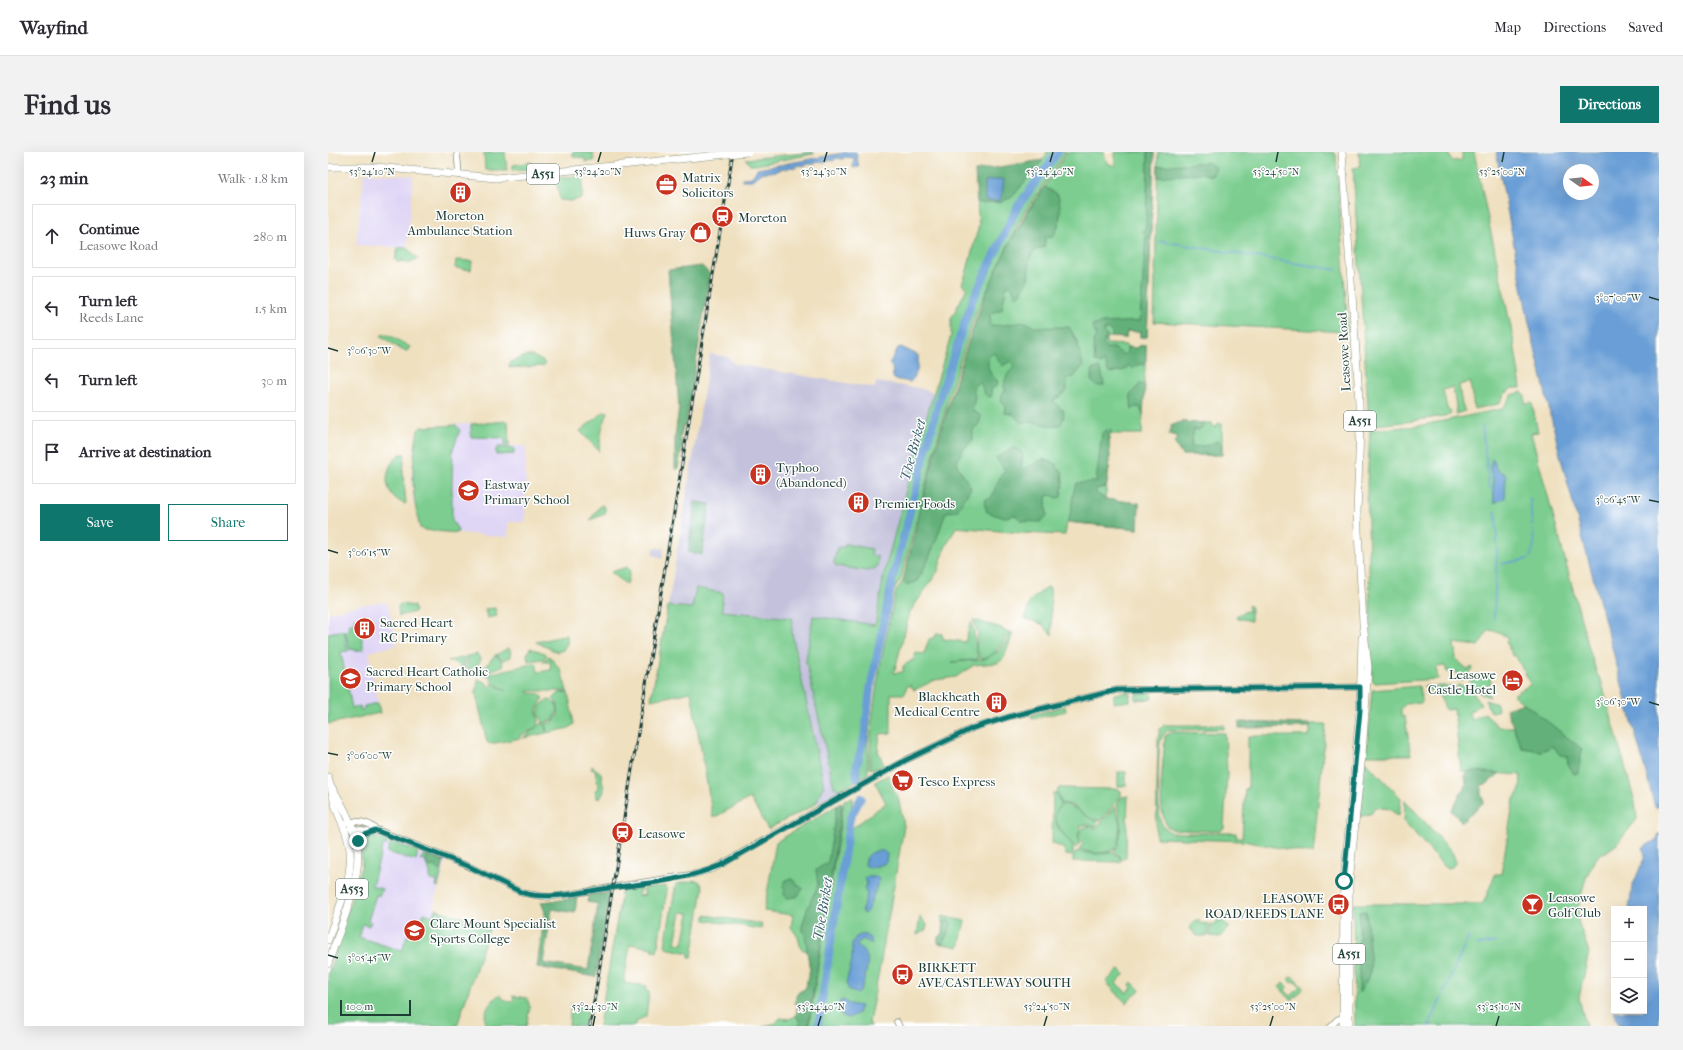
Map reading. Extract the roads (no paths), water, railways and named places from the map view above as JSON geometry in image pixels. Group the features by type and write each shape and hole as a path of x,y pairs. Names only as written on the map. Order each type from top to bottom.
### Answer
{"main road":[{"name":"A551","path":"328,167 376,167 508,177 749,152"},
{"name":"Leasowe Road","path":"1342,152 1360,417 1357,513 1363,623 1364,687 1360,710 1344,881 1346,1022"},
{"name":"A553","path":"328,777 334,800 350,846 350,866 347,885 328,940"},
{"name":"A553","path":"328,964 356,875 357,842 351,825 331,786"}],"street":[{"path":"457,152 459,174"},
{"path":"343,827 365,823 372,826 372,830 468,866 523,893 547,897 633,885 695,874 721,865 906,760 973,728 1012,716 1117,690 1364,687"},
{"path":"357,842 359,838 372,830"},
{"name":"Leasowe Road","path":"1331,1026 1333,1022 1346,1022"}],"water":[{"path":"848,152 856,152 859,167 853,168 854,158 835,158 834,161 825,160 825,163 816,162 815,164 807,164 806,166 797,165 797,168 788,167 788,169 779,169 778,171 761,173 752,180 742,180 742,178 752,177 757,169"},
{"path":"1496,152 1659,152 1659,807 1655,807 1560,455 1529,323"},
{"path":"1004,179 1002,196 999,201 985,200 985,181"},
{"path":"901,347 918,355 917,370 910,382 894,379 892,367 889,364 898,348"},
{"path":"1492,459 1494,460 1496,469 1506,475 1505,498 1494,503 1493,481 1490,468"},
{"path":"1659,833 1659,1026 1619,1026 1615,1014 1647,1014 1647,906 1629,906 1632,887 1645,856 1643,848 1657,839"},
{"path":"876,851 883,851 887,854 886,863 871,868 865,865 866,858 870,854"},
{"path":"878,877 879,881 871,904 864,914 862,910 867,895 864,888 867,884 865,878"},
{"path":"863,934 870,938 872,944 863,939 856,945 865,953 867,957 864,983 858,994 849,990 846,983 852,960 852,943 856,937"},
{"path":"844,1000 849,1004 861,1006 858,1013 849,1018 842,1016 839,1009 840,1001"}],"waterway":[{"name":"The Birket","path":"857,778 856,768 864,739 870,690 892,581 940,396 972,301 1018,206 1058,152"},
{"path":"1160,241 1337,270"},
{"path":"1482,425 1489,487 1493,490"},
{"name":"The Birket","path":"930,432 937,429"},
{"path":"1530,498 1532,526"},
{"path":"1496,511 1497,544"},
{"path":"1530,557 1534,547 1533,530"},
{"path":"1494,619 1497,548"},
{"path":"1501,564 1528,559"},
{"name":"The Birket","path":"818,1026 850,818 861,798"},
{"path":"1429,1026 1469,936"},
{"path":"1478,945 1496,942"}],"railway":[{"path":"590,1026 733,152"}],"place":[{"name":"Matrix Solicitors","path":"666,184"},
{"name":"Moreton Ambulance Station","path":"460,193"},
{"name":"Moreton","path":"723,217"},
{"name":"Huws Gray","path":"701,232"},
{"name":"Typhoo (Abandoned)","path":"761,474"},
{"name":"Eastway Primary School","path":"469,491"},
{"name":"Premier Foods","path":"859,503"},
{"name":"Sacred Heart RC Primary","path":"365,629"},
{"name":"Sacred Heart Catholic Primary School","path":"351,678"},
{"name":"Leasowe Castle Hotel","path":"1512,681"},
{"name":"Blackheath Medical Centre","path":"996,703"},
{"name":"Tesco Express","path":"903,781"},
{"name":"Leasowe","path":"623,833"},
{"name":"Leasowe Golf Club","path":"1532,904"},
{"name":"LEASOWE ROAD/REEDS LANE","path":"1339,905"},
{"name":"Clare Mount Specialist Sports College","path":"415,930"},
{"name":"BIRKETT AVE/CASTLEWAY SOUTH","path":"902,974"}]}
